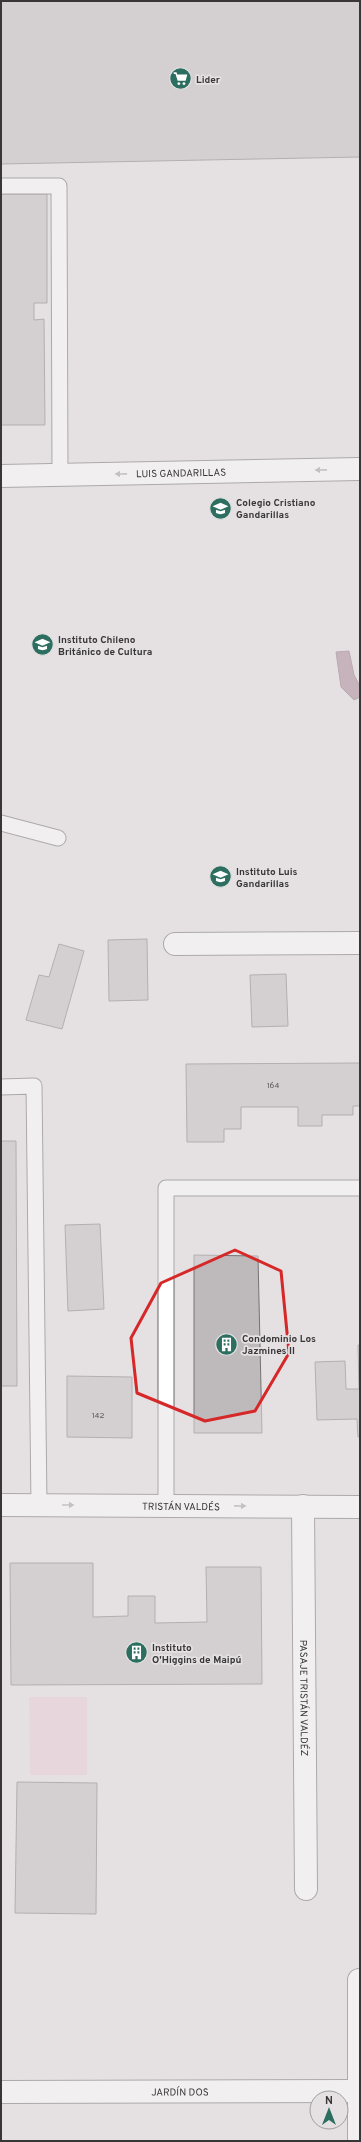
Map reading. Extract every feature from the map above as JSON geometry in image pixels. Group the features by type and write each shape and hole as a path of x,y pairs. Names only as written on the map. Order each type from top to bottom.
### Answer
{"street":[{"name":"LUIS GANDARILLAS","path":"1,476 360,469"},
{"path":"175,944 360,944"},
{"name":"TRISTÁN VALDÉS","path":"1,1505 360,1507"},
{"name":"PASAJE TRISTÁN VALDÉZ","path":"303,1506 306,1889"},
{"path":"359,1980 359,2141"},
{"name":"JARDÍN DOS","path":"1,2092 359,2091"}],"lane":[{"path":"1,186 59,186 60,475"},
{"path":"1,823 58,838"},
{"path":"1,1087 34,1086 39,1505"},
{"path":"166,1505 166,1188 360,1188"}],"highlighted area":[{"path":"235,1250 281,1271 289,1353 255,1411 205,1421 137,1393 131,1338 161,1283"}],"shaded area":[{"path":"349,651 354,675 360,686 360,697 354,700 341,687 336,652"},
{"path":"29,1697 87,1697 87,1775 30,1775"}],"building":[{"name":"Lider","path":"1,1 360,1 360,157 1,164"},
{"path":"1,194 47,194 47,303 34,303 34,320 44,319 45,425 1,425"},
{"path":"147,939 148,1000 109,1001 108,940"},
{"path":"59,944 84,951 62,1029 26,1020 39,975 49,977"},
{"path":"286,974 288,1026 252,1027 250,975"},
{"path":"360,1063 360,1106 353,1106 353,1115 322,1115 322,1126 298,1126 298,1107 241,1107 241,1129 224,1129 224,1142 187,1142 186,1064"},
{"path":"1,1141 16,1141 17,1386 1,1386"},
{"path":"100,1224 104,1309 68,1311 65,1225"},
{"name":"Condominio Los Jazmines II","path":"194,1255 258,1256 262,1433 194,1433"},
{"path":"358,1345 360,1345 360,1437 358,1437 357,1419 317,1420 315,1362 345,1361 346,1389 359,1389"},
{"path":"67,1376 132,1377 132,1438 67,1437"},
{"name":"Instituto O'Higgins de Maipú","path":"10,1563 93,1563 93,1617 128,1616 128,1596 155,1596 155,1623 207,1622 206,1567 261,1567 262,1684 11,1685"},
{"path":"17,1782 97,1783 96,1914 15,1913"}],"place":[{"name":"Lider","path":"180,79"},
{"name":"Colegio Cristiano Gandarillas","path":"220,508"},
{"name":"Instituto Chileno Británico de Cultura","path":"42,645"},
{"name":"Instituto Luis Gandarillas","path":"221,877"},
{"name":"Condominio Los Jazmines II","path":"227,1344"},
{"name":"Instituto O'Higgins de Maipú","path":"136,1653"}]}
